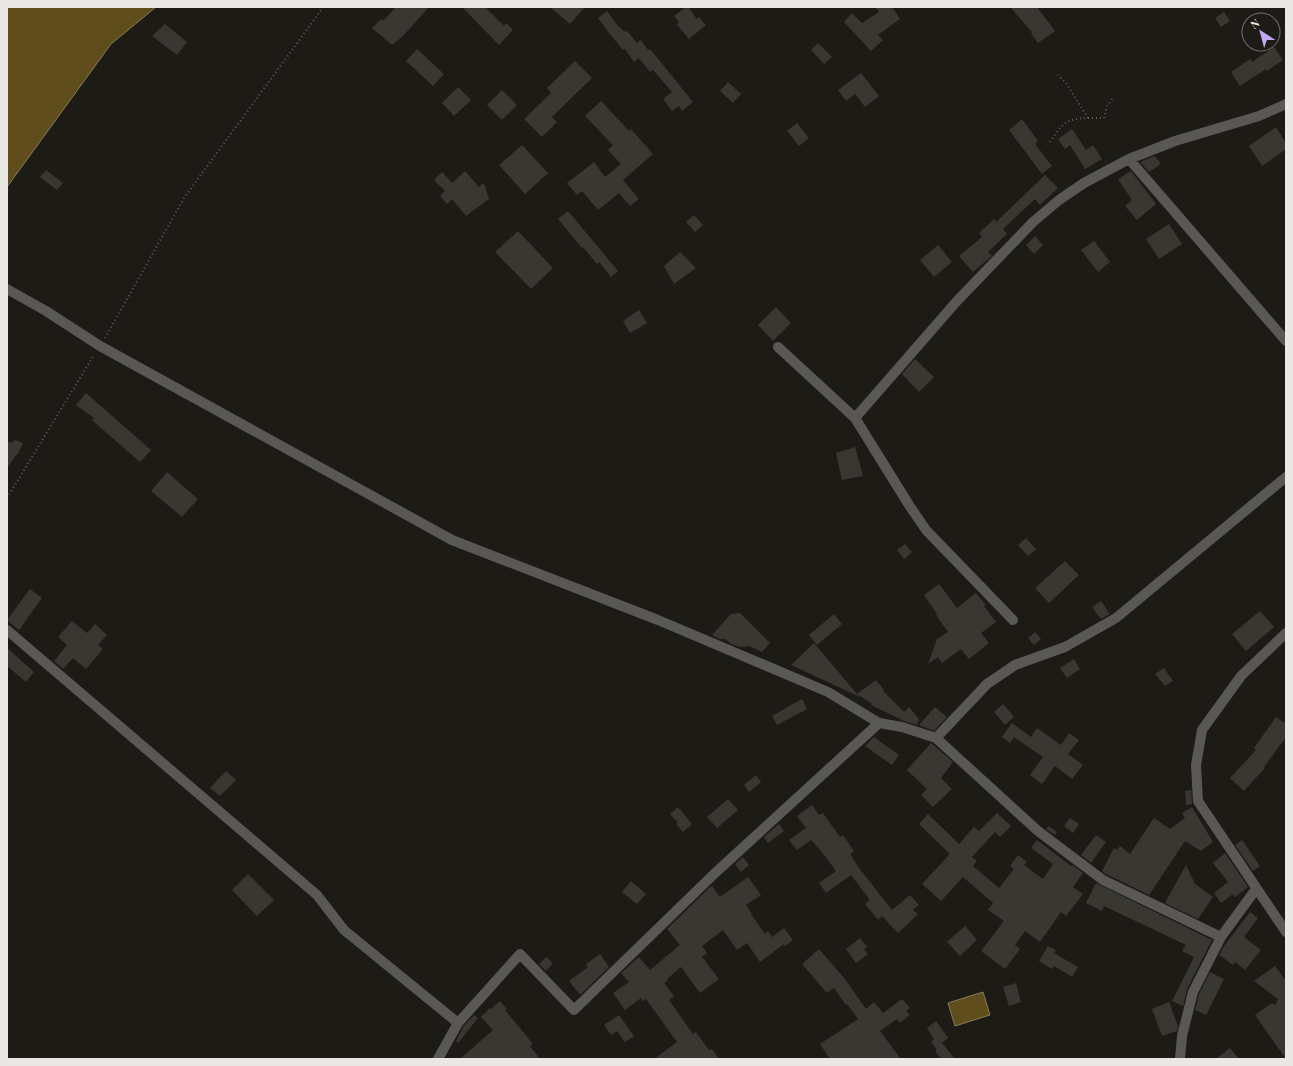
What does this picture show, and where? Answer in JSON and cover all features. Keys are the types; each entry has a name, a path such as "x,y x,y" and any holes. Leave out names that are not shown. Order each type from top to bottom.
{"street":[{"path":"855,418 957,301 1033,222 1059,200 1129,159 1175,141 1259,116 1286,104"},
{"path":"1129,159 1286,341"},
{"path":"7,289 46,311 100,346 452,540 658,620 828,692 879,723 902,727 936,738 1038,831 1103,880 1221,937"},
{"path":"778,347 855,418 926,530 1013,620"},
{"path":"936,738 987,684 1015,666 1065,647 1116,618 1286,477"},
{"path":"7,630 317,895 344,930 458,1023"},
{"path":"1286,633 1242,676 1202,730 1196,765 1198,801 1286,932"},
{"path":"438,1059 458,1023 520,954 574,1010 714,874 879,723"},
{"path":"1180,1059 1182,1036 1193,992 1221,937 1256,889"}],"path":[{"path":"7,498 100,346 184,198 322,10"},
{"path":"1058,75 1066,83 1088,118"},
{"path":"1050,142 1060,128 1067,122 1074,119 1104,118 1107,106 1113,98"}],"shaded area":[{"path":"7,7 156,7 111,44 7,187"},
{"path":"983,992 990,1015 955,1026 948,1003"}],"building":[{"path":"396,7 429,7 402,37 392,45 372,28 381,19 383,21"},
{"path":"462,7 485,7 504,26 506,23 513,30 499,45"},
{"path":"550,7 585,7 570,24"},
{"path":"688,7 697,19 699,17 706,25 689,39 677,25 679,22 674,16"},
{"path":"875,7 892,7 900,19 878,35 883,40 871,51 844,22 852,13 862,23 879,12"},
{"path":"1010,7 1037,7 1055,31 1038,43 1031,33 1032,32"},
{"path":"607,11 618,26 625,32 627,31 637,43 641,40 648,50 650,49 693,102 682,111 679,106 672,111 663,99 672,92 653,70 650,72 639,58 634,62 625,49 623,50 598,18"},
{"path":"1224,12 1230,21 1221,27 1215,18"},
{"path":"165,24 187,42 177,55 152,36"},
{"path":"818,43 832,57 824,64 811,50"},
{"path":"417,49 444,74 433,86 406,61"},
{"path":"1267,52 1277,52 1283,60 1240,86 1231,72 1250,59 1252,62"},
{"path":"575,61 592,78 552,117 557,122 542,137 524,119 551,93 547,88"},
{"path":"861,73 879,96 865,107 855,94 846,101 838,90"},
{"path":"728,82 741,94 733,103 720,91"},
{"path":"458,87 471,100 454,116 442,103"},
{"path":"502,90 517,105 502,120 487,105"},
{"path":"601,101 629,131 631,129 653,154 623,180 639,199 630,206 619,193 598,210 582,191 577,195 567,183 594,162 605,177 621,164 608,150 613,145 585,116"},
{"path":"1022,119 1038,141 1035,144 1052,166 1042,174 1009,130"},
{"path":"797,123 809,138 799,146 787,131"},
{"path":"1276,127 1286,143 1286,149 1262,166 1249,146"},
{"path":"1072,129 1086,150 1093,145 1102,159 1085,169 1070,145 1065,149 1058,139"},
{"path":"522,145 548,173 525,194 499,165"},
{"path":"1155,156 1161,164 1149,172 1140,162"},
{"path":"46,170 63,183 57,190 40,177"},
{"path":"465,171 479,187 484,183 489,199 466,216 452,199 447,204 440,196 445,191 434,180 442,172 452,183"},
{"path":"1131,171 1156,204 1137,220 1125,206 1132,200 1118,179"},
{"path":"1045,175 1058,188 1040,205 1035,199 1003,229 1007,234 988,252 992,256 973,272 959,256 982,237 979,233 994,219 996,222"},
{"path":"568,211 618,271 611,277 599,262 597,264 583,247 582,248 558,219"},
{"path":"694,215 703,225 695,232 686,222"},
{"path":"1169,224 1182,244 1159,259 1146,239"},
{"path":"518,231 553,268 531,289 495,252"},
{"path":"1035,236 1043,245 1034,254 1026,245"},
{"path":"1094,241 1110,262 1098,272 1081,250"},
{"path":"938,245 952,262 934,277 920,260"},
{"path":"680,252 696,268 674,284 664,266"},
{"path":"776,307 791,323 773,341 758,325"},
{"path":"639,310 647,323 630,333 623,321"},
{"path":"915,359 934,377 919,392 902,374"},
{"path":"86,393 151,450 140,462 92,420 94,418 76,405"},
{"path":"15,440 23,443 18,454 7,468 7,441 11,443"},
{"path":"855,447 863,476 842,480 836,453"},
{"path":"167,472 198,499 182,517 151,491"},
{"path":"1026,538 1036,549 1028,556 1018,545"},
{"path":"905,544 912,552 904,559 897,550"},
{"path":"1065,561 1079,575 1049,603 1035,588"},
{"path":"939,584 957,608 976,593 986,605 984,606 996,622 981,633 989,643 969,659 961,649 942,663 938,657 928,664 937,639 948,632 924,595"},
{"path":"30,589 42,598 19,630 7,620"},
{"path":"1101,601 1110,614 1101,619 1092,607"},
{"path":"1260,611 1274,627 1246,651 1232,634"},
{"path":"740,613 770,643 762,652 749,646 740,647 731,644 726,639 720,639 712,635 731,614"},
{"path":"834,614 842,624 817,645 809,635"},
{"path":"72,621 87,633 95,624 107,635 98,645 103,649 86,669 73,658 63,669 54,661 67,645 58,637"},
{"path":"1035,632 1041,639 1034,645 1028,638"},
{"path":"814,643 857,694 860,697 791,665"},
{"path":"7,648 34,672 26,682 7,666"},
{"path":"1074,659 1080,669 1067,678 1060,668"},
{"path":"1164,668 1173,681 1165,686 1155,674"},
{"path":"876,680 884,690 883,691 904,712 909,707 919,719 917,725 904,721 871,705 872,704 857,694"},
{"path":"802,699 807,709 777,725 772,716"},
{"path":"1003,704 1014,717 1005,725 994,712"},
{"path":"935,707 947,717 934,731 919,725"},
{"path":"1276,717 1286,724 1286,737 1264,767 1265,768 1244,791 1230,778 1256,750 1254,748"},
{"path":"1012,723 1031,737 1037,728 1061,745 1069,733 1079,740 1068,754 1083,765 1072,779 1055,766 1042,784 1030,775 1043,757 1014,737 1010,743 1002,737"},
{"path":"874,737 899,755 892,765 865,746"},
{"path":"931,743 953,762 941,778 952,789 933,807 921,795 927,789 907,770"},
{"path":"226,771 236,780 220,796 210,788"},
{"path":"756,775 761,782 749,792 744,785"},
{"path":"1191,790 1192,804 1186,805 1185,791"},
{"path":"728,799 738,810 717,828 707,817"},
{"path":"812,805 819,815 823,813 840,837 843,835 854,851 850,854 859,868 892,910 910,895 919,905 913,910 918,914 898,933 882,916 878,920 865,904 870,900 851,875 826,893 819,883 836,871 811,840 797,850 789,840 806,828 797,816"},
{"path":"678,807 692,824 683,832 676,824 678,823 670,814"},
{"path":"1192,807 1213,842 1201,851 1185,841 1149,895 1102,871 1114,848 1117,850 1120,846 1130,854 1154,818 1170,829 1185,818 1182,813"},
{"path":"997,813 1011,826 1000,837 995,832 972,857 977,861 973,866 999,888 1014,869 1010,866 1018,855 1027,862 1024,865 1043,879 1053,864 1031,848 1037,840 1071,866 1072,865 1083,873 1073,887 1083,894 1066,916 1061,912 1040,942 1025,931 1015,945 1020,949 1005,969 981,951 1004,921 988,910 993,903 963,877 941,901 922,884 950,854 919,824 928,814 959,844 974,827 979,831"},
{"path":"1070,818 1079,824 1073,833 1064,826"},
{"path":"779,824 784,831 768,843 764,837"},
{"path":"1049,826 1057,832 1055,835 1046,829"},
{"path":"1096,835 1106,842 1091,863 1081,855"},
{"path":"1242,840 1260,866 1253,871 1235,845"},
{"path":"1225,853 1248,887 1235,897 1233,894 1221,903 1214,893 1228,882 1213,863"},
{"path":"743,857 749,865 741,872 735,864"},
{"path":"1186,865 1195,884 1213,897 1198,919 1165,903"},
{"path":"248,874 274,900 257,916 232,890"},
{"path":"748,877 761,895 746,905 765,934 768,931 772,937 784,928 793,940 785,946 784,944 760,962 747,943 737,950 723,930 702,946 707,953 702,957 719,979 700,993 681,967 664,983 674,996 669,1000 693,1034 696,1032 709,1050 712,1049 719,1059 654,1059 677,1042 646,999 643,1001 641,998 625,1010 613,993 629,982 621,973 639,957 650,970 680,945 667,929 709,888 712,886 720,897"},
{"path":"631,881 646,894 637,904 622,892"},
{"path":"1096,883 1212,940 1187,989 1183,1006 1172,1001 1194,957 1182,951 1186,945 1104,906 1102,911 1086,903"},
{"path":"1250,912 1258,918 1244,937 1261,950 1245,970 1235,962 1233,965 1219,955 1224,946"},
{"path":"965,926 977,940 960,956 947,942"},
{"path":"860,938 867,947 864,949 868,954 856,963 846,949"},
{"path":"1048,946 1056,950 1054,953 1078,967 1072,977 1054,966 1052,969 1039,961"},
{"path":"819,949 845,979 866,1009 874,1002 883,1013 902,999 910,1008 906,1011 910,1015 900,1023 897,1019 880,1031 901,1059 830,1059 820,1044 858,1019 834,988 827,993 802,964"},
{"path":"600,954 609,967 580,995 569,981 588,967 586,964"},
{"path":"546,957 553,963 546,971 539,964"},
{"path":"1275,966 1286,981 1286,1059 1255,1015 1272,1003 1275,1005 1278,999 1254,981"},
{"path":"1210,972 1224,979 1206,1015 1195,1010 1199,994"},
{"path":"1016,983 1021,1002 1009,1006 1003,987"},
{"path":"500,1001 507,1009 505,1010 533,1044 530,1046 540,1059 460,1059 493,1030 481,1017"},
{"path":"1169,1002 1178,1026 1177,1031 1162,1036 1152,1009"},
{"path":"474,1015 478,1018 458,1043 456,1041 463,1027"},
{"path":"619,1015 634,1036 625,1042 617,1031 611,1035 604,1025"},
{"path":"936,1021 948,1038 942,1043 955,1059 941,1059 935,1051 937,1050 931,1042 934,1039 927,1028"},
{"path":"1230,1048 1239,1059 1216,1059"}]}
